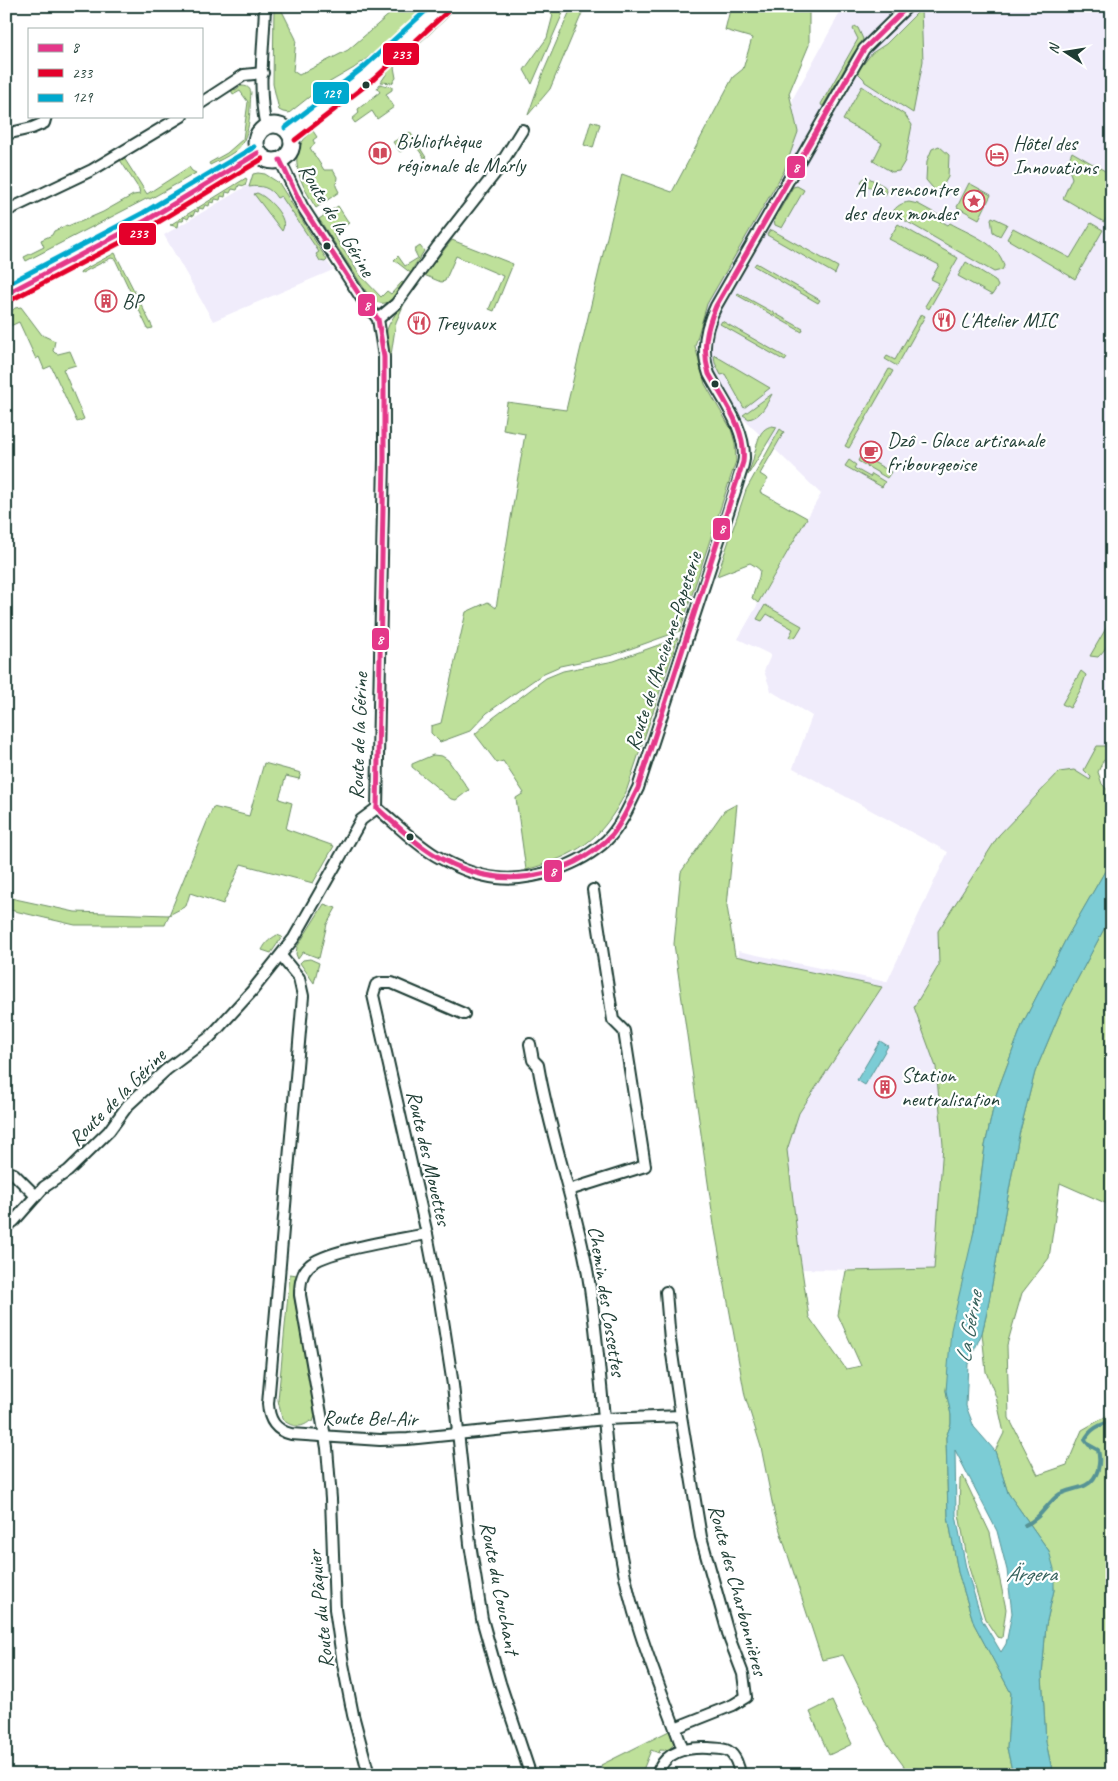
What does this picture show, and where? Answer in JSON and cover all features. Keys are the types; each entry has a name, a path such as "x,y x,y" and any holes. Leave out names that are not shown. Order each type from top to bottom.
{"main road":[{"path":"290,134 369,73 442,6"},
{"path":"266,126 282,127 290,134 292,146 290,152 280,160 268,161 258,153 256,138 258,133 266,126"},
{"path":"6,294 147,220 258,153"}],"street":[{"path":"265,6 262,73 266,126"},
{"name":"Route de l'Ancienne-Papeterie","path":"377,808 438,858 469,872 498,878 524,878 561,868 586,855 607,840 624,818 638,788 744,461 743,442 739,430 706,365 705,350 708,324 716,306 864,49 908,6"},
{"path":"202,102 244,75 262,73"},
{"path":"6,134 32,128 44,123 45,118"},
{"path":"6,211 92,170 179,118"},
{"path":"378,319 396,304 438,246 496,172 522,130"},
{"name":"Route de la Gérine","path":"6,1227 14,1221 44,1187 68,1171 109,1131 128,1105 166,1070 210,1038 252,991 294,938 361,820 377,808 384,356 378,319 362,299 302,206 280,160"},
{"path":"568,1190 645,1166 624,1030 613,1020 593,890"},
{"name":"Route Bel-Air","path":"281,956 299,978 303,996 268,1404 269,1415 273,1423 280,1432 291,1434 380,1440 459,1435 604,1419"},
{"name":"Route des Mouettes","path":"459,1435 440,1301 427,1234 373,995 376,985 392,983 464,1014"},
{"name":"Chemin des Cossettes","path":"530,1044 533,1060 538,1065 588,1274 604,1419"},
{"path":"6,1171 14,1174 36,1196"},
{"name":"Route du Pâquier","path":"369,1775 353,1715 335,1609 331,1499 325,1437 300,1295 303,1275 313,1262 332,1254 359,1247 427,1234"},
{"name":"Route des Charbonnières","path":"666,1292 670,1340 681,1416 702,1537 727,1632 743,1674 746,1697 733,1706 675,1728"},
{"path":"681,1416 604,1419 620,1556 627,1588 646,1649 683,1750"},
{"name":"Route du Couchant","path":"459,1435 470,1544 482,1619 500,1683 530,1773"},
{"path":"657,1775 665,1759 672,1754 697,1748 729,1752 734,1757 740,1775"}],"shaded area":[{"path":"837,6 1112,6 1112,746 1084,770 1091,778 1008,928 936,1271 799,1269 760,1075 738,951 887,982 948,852 793,768 812,716 771,691 764,671 771,655 738,639 821,494 695,372 704,303 788,158 793,98 842,9"},
{"path":"262,177 272,181 333,270 213,321 164,235"}],"green space":[{"path":"274,6 280,7 296,39 293,71 299,75 348,50 399,6 428,6 382,47 354,68 323,86 289,113 279,110 273,84"},
{"path":"451,6 454,6 449,12 451,14 394,67 396,78 392,83 381,82 387,73 385,71 386,68"},
{"path":"549,6 566,6 532,84 524,70 547,38 553,15 546,10"},
{"path":"572,6 585,6 550,89 528,115 543,73"},
{"path":"731,6 809,6 809,45 789,93 798,132 784,171 707,304 695,346 705,384 731,429 735,443 736,461 680,631 613,655 560,666 544,673 487,713 470,731 440,742 431,733 431,726 441,723 466,612 488,602 496,608 525,434 503,430 507,402 566,410 622,174 672,192 733,77 743,69 752,38 725,30"},
{"path":"921,9 923,61 913,113 865,82 857,72 872,53 886,44"},
{"path":"855,26 858,28 863,39 861,44 822,106 821,104 858,39 853,29"},
{"path":"380,84 392,87 392,90 386,94 394,107 377,119 372,111 355,123 352,119 359,113 358,109 380,92 377,88"},
{"path":"241,86 247,87 251,92 247,133 240,147 210,165 209,163 227,153 243,139 248,102 240,91 233,95 231,89 235,90"},
{"path":"862,86 905,115 912,125 905,161 899,171 892,172 873,161 882,143 843,120"},
{"path":"591,121 600,124 593,148 584,145"},
{"path":"313,131 317,137 313,140 315,144 310,148 324,170 333,170 337,177 336,186 339,192 316,208 301,179 297,159 299,149 304,140"},
{"path":"410,132 427,159 425,159 416,146 408,146 400,152 393,142"},
{"path":"939,146 949,155 948,177 938,194 926,180 927,161 932,149"},
{"path":"1072,152 1112,175 1112,209 1104,222 1063,198 1072,178 1067,164"},
{"path":"124,158 147,194 189,167 196,173 150,199 148,198 26,261 24,257 44,247 41,240 52,235 54,231 80,222 103,212 133,195 140,194 139,189 120,160"},
{"path":"253,174 265,174 279,183 327,260 325,262 320,261 316,254 319,252 281,196 277,198 271,191 265,188 249,187"},
{"path":"867,177 884,186 887,191 885,196 861,182"},
{"path":"246,178 245,186 239,185 237,190 232,189 230,193 226,192 225,197 221,196 220,200 215,199 214,203 210,202 209,206 205,205 203,209 199,208 198,212 195,211 193,216 190,215 188,219 184,217 183,221 179,221 178,227 170,225"},
{"path":"969,183 991,195 979,219 957,207"},
{"path":"797,186 804,190 782,228 775,225 774,220 793,187"},
{"path":"257,193 267,199 281,215 284,226 282,231 254,194"},
{"path":"909,202 918,204 940,216 939,220 948,225 950,223 990,245 1001,258 1004,266 1002,270 994,272 892,213 899,205"},
{"path":"338,206 349,223 333,234 360,275 381,297 387,291 391,294 402,282 406,284 388,302 383,303 371,299 319,219"},
{"path":"992,217 1007,224 1000,236 993,232"},
{"path":"1091,223 1103,230 1075,279 1007,239 1013,228 1070,258"},
{"path":"898,224 958,258 929,309 925,306 939,283 931,279 939,265 889,239"},
{"path":"772,230 838,267 835,274 767,235"},
{"path":"452,240 513,264 494,311 489,309 503,276 456,256 445,281 441,282 424,275"},
{"path":"420,246 424,251 413,268 412,274 394,260 398,256 405,266 418,258 414,250"},
{"path":"115,253 153,328 148,329 115,259 111,258 80,274 81,271"},
{"path":"966,262 995,280 998,286 992,295 958,276"},
{"path":"756,263 820,300 818,303 754,266"},
{"path":"738,293 803,329 802,332 737,295"},
{"path":"402,303 404,304 396,322 391,355 389,355 388,327"},
{"path":"21,307 42,335 55,341 53,351 55,353 70,351 76,365 63,369 84,419 77,422 51,366 44,369 39,357 36,359 19,322 6,328 6,316 15,308"},
{"path":"921,314 925,316 897,366 885,359 887,356 895,360"},
{"path":"722,321 787,358 785,361 720,324"},
{"path":"714,355 770,388 744,408 725,374 721,375 715,363"},
{"path":"889,369 893,371 849,448 845,446"},
{"path":"772,394 763,410 753,418 749,419 743,415"},
{"path":"772,426 777,427 748,475 759,437 764,430"},
{"path":"780,429 784,432 760,474 768,479 760,492 807,518 758,603 752,598 760,570 755,566 750,563 717,576 746,490"},
{"path":"861,455 891,472 887,478 858,461"},
{"path":"849,460 856,465 854,468 870,477 872,474 885,482 882,487 845,466"},
{"path":"765,605 802,626 796,636 789,637 793,629 767,614 762,621 757,619"},
{"path":"1112,618 1111,634 1106,648 1098,657 1090,656"},
{"path":"678,638 626,792 617,809 607,823 586,844 560,858 526,870 516,798 524,793 503,761 497,763 475,734 546,678 563,671 614,661"},
{"path":"1081,671 1086,675 1081,689 1070,708 1062,704"},
{"path":"1097,746 1112,746 1112,756 1103,761 1098,772 1102,784 1112,795 1112,859 1066,939 1023,1023 996,1095 985,1146 974,1231 946,1390 951,1415 951,1424 946,1437 948,1516 958,1572 974,1624 1011,1693 1007,1748 1013,1775 908,1775 886,1742 843,1655 822,1660 774,1512 761,1447 745,1396 714,1225 674,944 681,872 724,811 737,804 727,906 735,956 882,987 799,1113 787,1150 809,1317 846,1369 861,1366 838,1315 846,1271 934,1269 943,1145 936,1067 914,1007 939,965 938,931 999,835 1059,772 1074,770 1090,780 1091,777 1084,770"},
{"path":"433,755 442,756 448,760 469,790 456,800 451,799 412,767 412,764"},
{"path":"264,763 301,773 299,779 286,776 279,799 292,803 286,829 334,846 313,883 241,864 223,904 190,893 186,906 169,915 213,807 249,816"},
{"path":"6,897 75,912 169,915 165,925 75,925 6,909"},
{"path":"324,904 336,908 327,924 319,958 303,952 298,959 296,954 297,947"},
{"path":"1112,914 1112,1206 1060,1183 1049,1258 1022,1293 1007,1345 1009,1418 1038,1475 1067,1465 1082,1430 1112,1413 1112,1775 1053,1775 1046,1742 1042,1675 1046,1625 1054,1590 1049,1551 1008,1493 995,1451 1004,1433 996,1397 986,1372 982,1333 1019,1135 1035,1072 1062,1008"},
{"path":"277,935 282,937 271,953 262,950 268,941"},
{"path":"310,959 319,963 314,983 300,963 303,960"},
{"path":"290,1274 297,1275 294,1297 316,1413 313,1422 310,1421 300,1426 289,1424 282,1419 278,1400"},
{"path":"963,1476 990,1533 1006,1609 1002,1638 997,1637 985,1619 969,1568 959,1514 960,1479"},
{"path":"832,1701 852,1744 829,1755 810,1712"},
{"path":"669,1731 674,1744 668,1749 660,1750 659,1753 651,1750 641,1775 604,1775 601,1765"}],"water":[{"name":"Ärgera","path":"1112,859 1112,914 1062,1008 1035,1072 1019,1135 987,1312 982,1333 968,1364 966,1406 974,1427 995,1451 1008,1493 1049,1551 1054,1569 1054,1590 1046,1625 1042,1675 1046,1742 1053,1775 1013,1775 1007,1748 1011,1693 974,1624 958,1572 948,1516 946,1437 951,1424 951,1415 946,1391 951,1330 974,1231 985,1146 996,1095 1023,1023 1066,939","holes":["955,1450 997,1531 1007,1570 1012,1613 1006,1644 1001,1652 982,1620 966,1568 956,1515"]},
{"path":"880,1041 888,1046 865,1085 857,1080"}],"waterway":[{"path":"1025,1525 1038,1516 1057,1496 1086,1485 1094,1478 1099,1465 1098,1450 1089,1445 1085,1440 1089,1433 1096,1428 1112,1422"}],"transit line":[{"name":"129","path":"285,128 364,67 431,6"},
{"name":"8","path":"377,808 411,838 433,854 468,870 503,878 539,875 557,870 575,862 599,847 616,830 638,788 743,462 743,450 738,427 709,374 707,365 706,340 716,306 864,49 908,6"},
{"name":"233","path":"295,140 374,79 447,12"},
{"name":"129","path":"6,285 143,213 254,147"},
{"name":"8","path":"6,294 147,220 258,153"},
{"name":"233","path":"9,301 150,227 262,159"},
{"name":"8","path":"280,160 302,206 362,299 378,319 384,357 384,458 377,808"}],"place":[{"name":"Bibliothèque régionale de Marly","path":"380,153"},
{"name":"Hôtel des Innovations","path":"997,155"},
{"name":"À la rencontre des deux mondes","path":"974,201"},
{"name":"BP","path":"106,301"},
{"name":"L'Atelier MIC","path":"944,320"},
{"name":"Treyvaux","path":"419,323"},
{"name":"Dzô - Glace artisanale fribourgeoise","path":"871,452"},
{"name":"Station neutralisation","path":"885,1087"}],"water label":[{"name":"La Gérine","path":"968,1327"}]}
